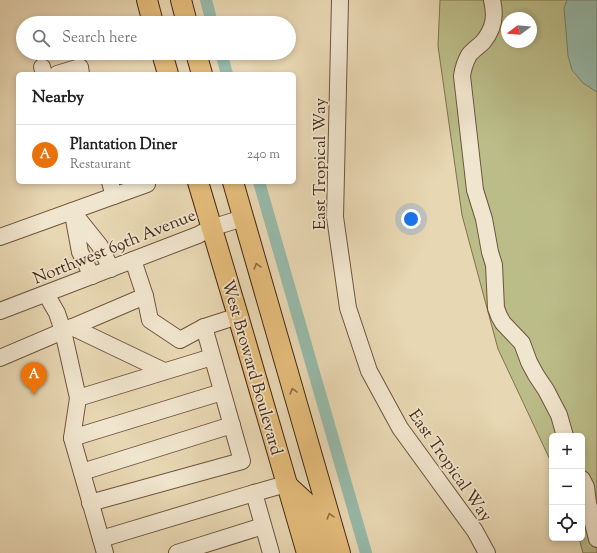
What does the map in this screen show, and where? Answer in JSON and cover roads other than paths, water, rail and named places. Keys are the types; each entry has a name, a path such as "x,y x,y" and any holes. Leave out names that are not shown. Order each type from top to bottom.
{"main road":[{"path":"147,0 151,16"},
{"path":"181,0 185,16"},
{"path":"164,60 167,72"},
{"path":"198,60 201,72"},
{"name":"West Broward Boulevard","path":"199,184 306,553"},
{"name":"West Broward Boulevard","path":"234,184 340,553"},
{"path":"286,484 312,508 325,553"}],"street":[{"name":"East Tropical Way","path":"340,0 335,216 348,308 369,372 400,428 475,531 487,553"},
{"path":"492,0 495,11 494,23 484,41 469,55 464,66 462,76 475,190 484,219 494,265 496,308 503,322 522,343 529,362 559,415 565,433"},
{"path":"64,72 80,67 81,72"},
{"path":"0,236 72,211 112,189 147,184"},
{"path":"72,211 100,246 111,268"},
{"path":"72,211 80,252 92,276"},
{"name":"Northwest 69th Avenue","path":"0,311 198,235 211,228 243,218"},
{"path":"133,260 145,296 150,320 180,340 204,327 238,316"},
{"path":"46,294 67,329 78,398 72,438 103,546 254,493 286,484"},
{"path":"0,358 145,296"},
{"path":"90,503 242,461 204,327"},
{"path":"67,329 164,371"},
{"path":"78,398 212,357"},
{"path":"72,438 222,392"},
{"path":"82,472 232,425"},
{"path":"585,485 597,539"},
{"path":"254,493 271,553"},
{"path":"177,553 263,526"}],"waterway":[{"path":"206,0 210,16"},
{"path":"223,60 226,72"},
{"path":"260,184 366,553"}],"place":[{"name":"Plantation Diner","path":"34,395"}]}
